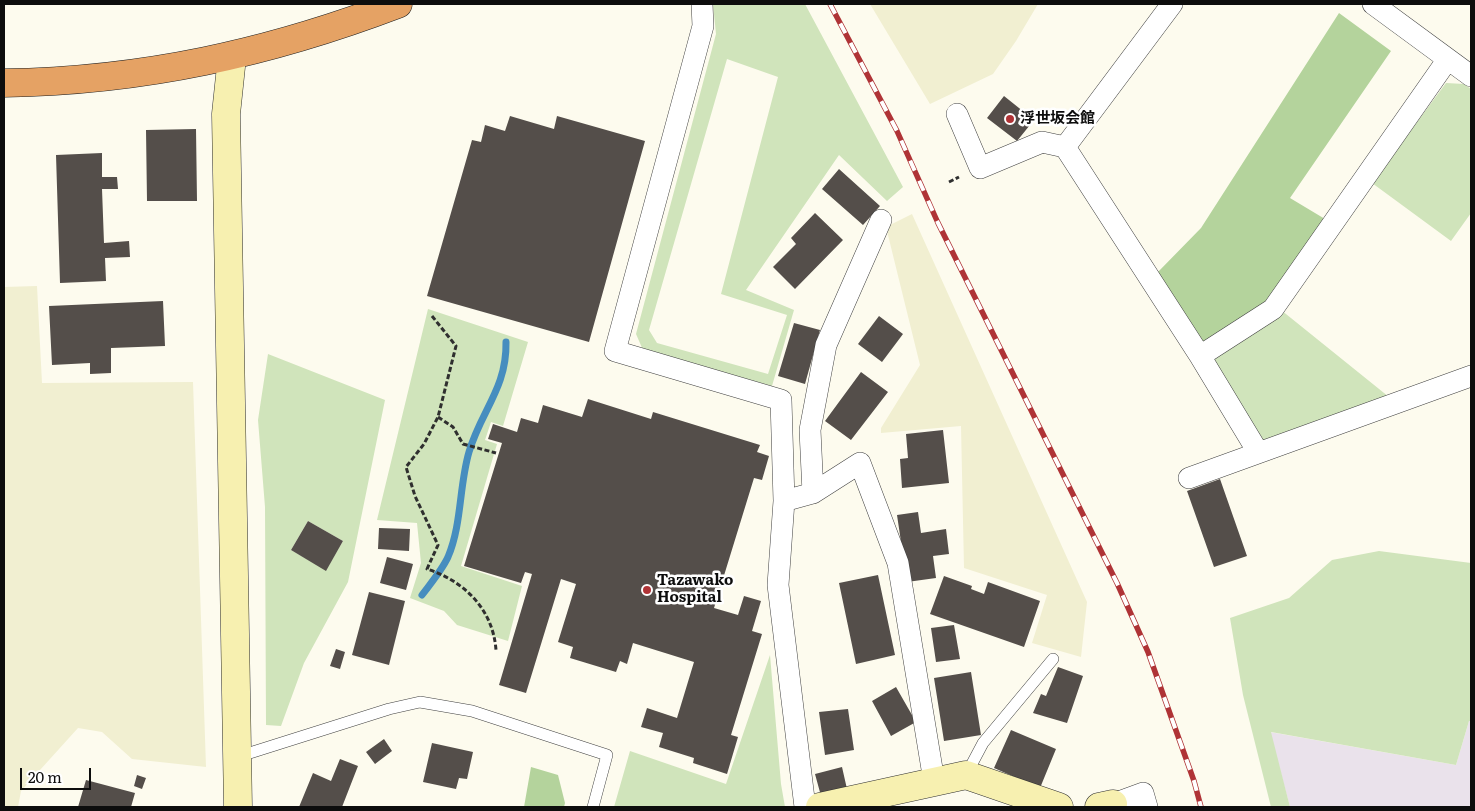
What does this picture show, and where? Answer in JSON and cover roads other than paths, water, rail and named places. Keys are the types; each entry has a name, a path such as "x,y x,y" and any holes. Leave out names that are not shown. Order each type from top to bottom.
{"highway":[{"path":"4,83 47,82 132,74 232,57 333,29 398,4"}],"street":[{"path":"702,4 703,26 616,351 781,400 784,501 778,585 805,807"},
{"path":"1065,147 1172,4"},
{"path":"1373,4 1471,76"},
{"path":"232,57 226,114 238,807"},
{"path":"1200,356 1273,309 1448,59"},
{"path":"957,114 980,168 1042,142 1065,147 1200,356 1258,452"},
{"path":"813,493 810,430 826,345 881,220"},
{"path":"1189,478 1471,376"},
{"path":"784,501 813,493 860,463 898,563 934,781"},
{"path":"820,807 966,775 1059,807"},
{"path":"1106,806 1143,793 1147,807"}],"lane":[{"path":"966,775 983,743 1053,659"},
{"path":"236,757 389,709 420,702 472,711 607,755 593,807"}],"waterway":[{"path":"422,595 443,567 453,544 469,452 498,386 505,358 506,342"}],"railway":[{"path":"830,4 897,131 938,223 1117,583 1148,652 1194,781 1201,807"}],"place":[{"name":"浮世坂会館","path":"1010,119"},
{"name":"Tazawako Hospital","path":"647,590"}]}
